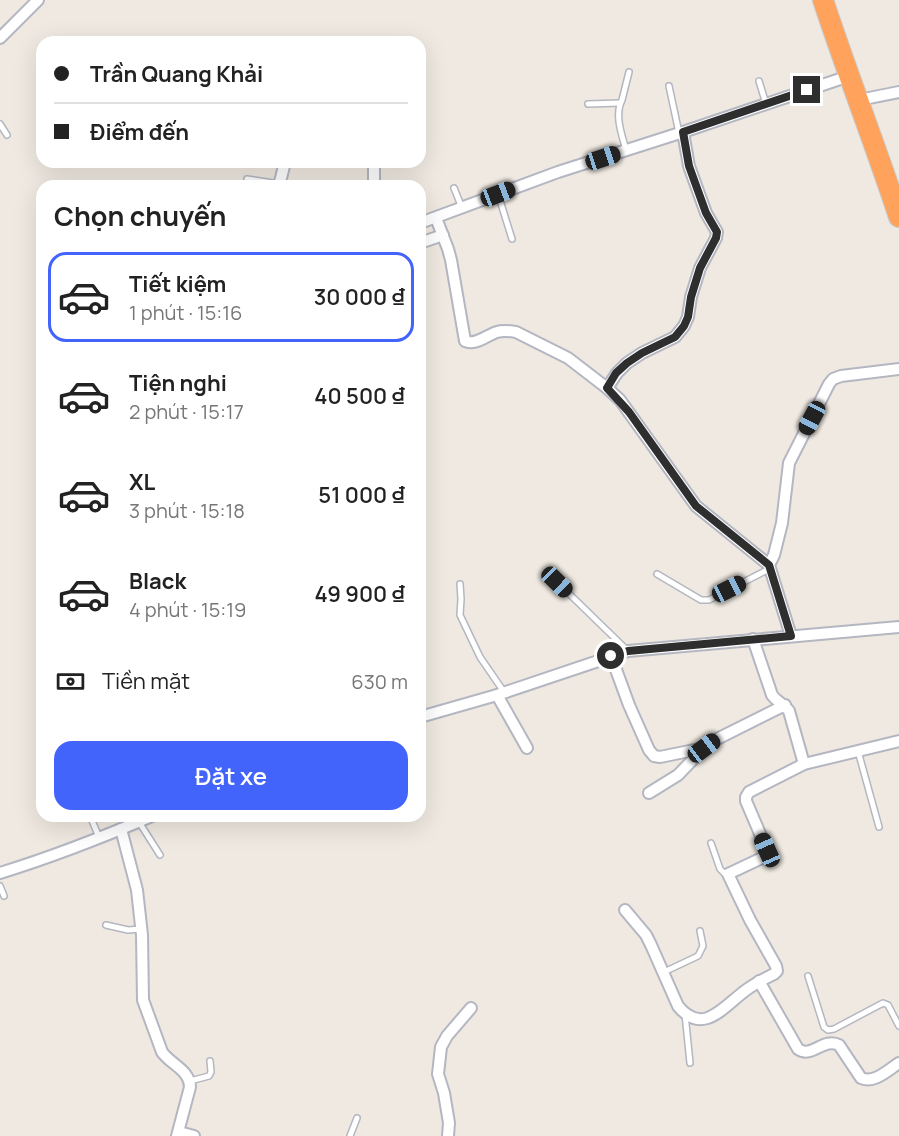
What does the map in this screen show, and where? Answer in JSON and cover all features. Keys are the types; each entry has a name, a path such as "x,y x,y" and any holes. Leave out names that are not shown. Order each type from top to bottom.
{"highway":[{"path":"823,0 899,217"}],"street":[{"path":"0,38 38,0"},
{"path":"426,221 558,172 849,76"},
{"path":"859,100 899,92"},
{"path":"607,388 616,373 627,363 675,337 684,326 700,268 716,238 717,232 706,213 689,166 681,133"},
{"path":"436,218 451,260 465,341 471,343 507,330 516,332 560,353 607,388 629,412 696,506 770,567 791,636"},
{"path":"426,241 443,235"},
{"path":"770,567 782,523 789,463 831,381 837,377 899,369"},
{"path":"426,715 500,694 628,651 899,627"},
{"path":"753,639 772,695 789,711 804,764"},
{"path":"611,656 629,705 649,750 654,756 660,757 704,748"},
{"path":"500,694 527,748"},
{"path":"649,793 678,775 704,748 717,739 785,705"},
{"path":"625,910 646,935 678,1006 694,1019 705,1019 715,1015 748,988 777,971 728,874 767,854 746,801 749,792 804,764 899,741"},
{"path":"0,873 139,822"},
{"path":"122,829 135,882 141,929 143,1000 162,1052 188,1075 190,1087 178,1134 194,1136"},
{"path":"759,981 801,1052 807,1053 828,1043 835,1043 839,1045 861,1078 867,1081 873,1080 899,1063"},
{"path":"448,1136 449,1123 438,1074 441,1047 447,1036 471,1008"}],"lane":[{"path":"626,150 619,121 620,103 629,72"},
{"path":"759,81 766,104"},
{"path":"669,86 681,133"},
{"path":"588,104 620,103"},
{"path":"0,124 7,135"},
{"path":"247,179 252,180"},
{"path":"454,188 462,208"},
{"path":"498,194 512,238"},
{"path":"657,574 700,600 709,600 770,567"},
{"path":"557,582 628,651"},
{"path":"460,584 460,615 500,694"},
{"path":"858,751 879,827"},
{"path":"93,822 99,837"},
{"path":"139,822 160,855"},
{"path":"711,843 720,869 728,874"},
{"path":"0,886 4,896"},
{"path":"106,925 128,930 141,929"},
{"path":"664,972 698,956 703,946 700,931"},
{"path":"808,976 824,1027 828,1030 883,1003 888,1005 899,1026"},
{"path":"685,1014 690,1064"},
{"path":"190,1081 209,1076 210,1061"},
{"path":"350,1136 357,1118"}],"route":[{"path":"611,656 628,651 791,636 769,565 696,506 620,400 607,388 616,373 627,363 680,332 688,317 691,297 700,268 716,238 717,232 706,213 689,166 683,132 807,90"}]}
